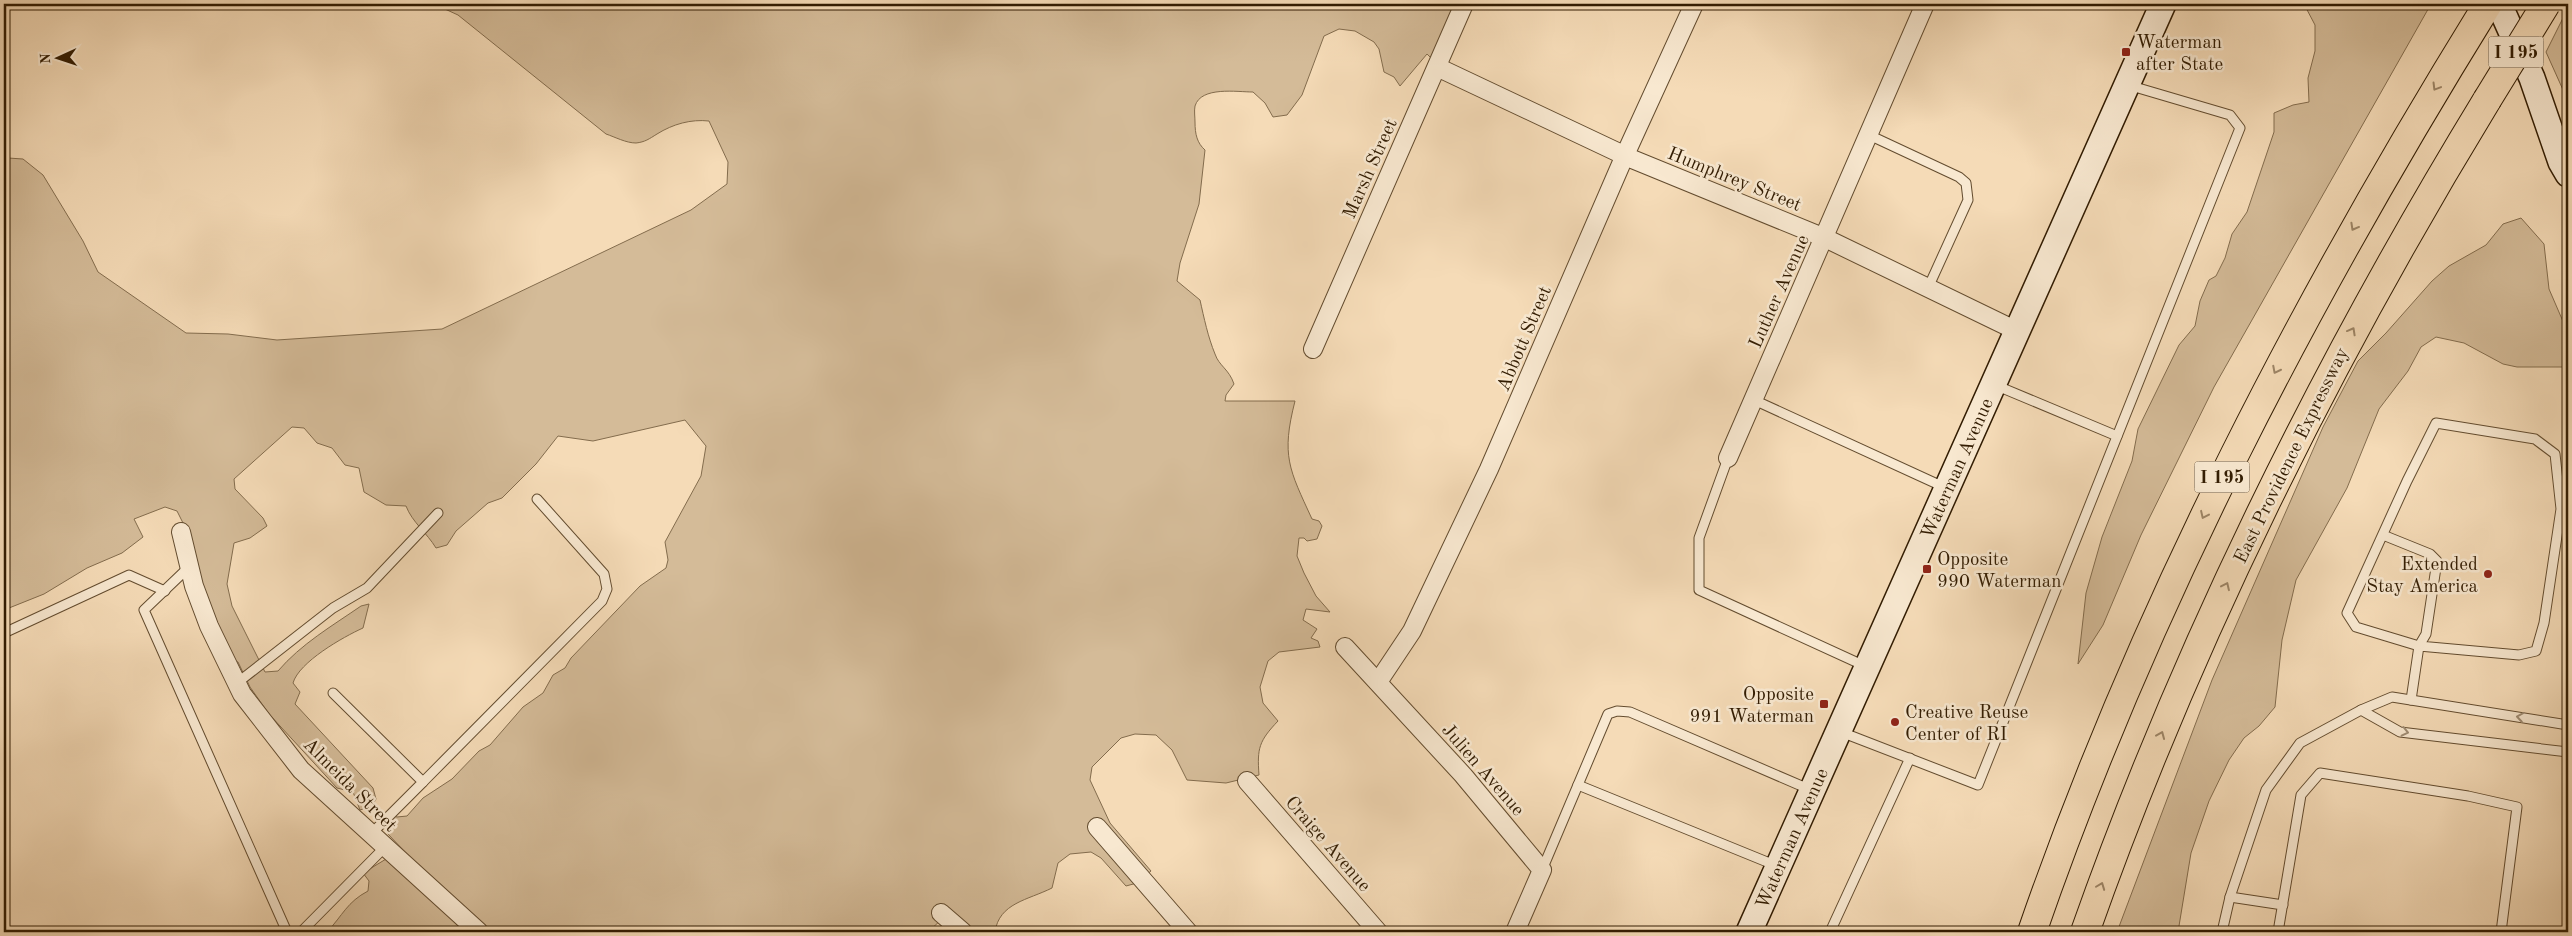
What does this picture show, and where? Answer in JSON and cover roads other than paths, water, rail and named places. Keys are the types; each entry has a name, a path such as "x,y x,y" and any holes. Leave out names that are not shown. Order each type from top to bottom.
{"highway":[{"name":"I 195","path":"2032,932 2114,718 2167,595 2228,466 2292,339 2361,214 2488,4"},
{"name":"East Providence Expressway","path":"2085,932 2159,739 2215,610 2275,481 2374,292 2546,4"}],"main road":[{"name":"Waterman Avenue","path":"1749,932 2163,4"},
{"path":"2499,4 2532,78 2566,173"},
{"path":"2532,78 2568,131"}],"street":[{"name":"Marsh Street","path":"1313,349 1464,4"},
{"name":"Abbott Street","path":"1378,682 1412,631 1490,469 1625,155 1694,4"},
{"name":"Luther Avenue","path":"1728,458 1925,4"},
{"name":"Humphrey Street","path":"1437,68 1625,155 1825,238 2017,331"},
{"name":"Almeida Street","path":"181,532 194,586 209,626 242,694 301,770 478,932"},
{"name":"Julien Avenue","path":"1345,647 1463,775 1542,870"},
{"name":"Craige Avenue","path":"1247,781 1378,932"},
{"path":"1097,827 1188,932"},
{"path":"1515,932 1542,870"},
{"path":"941,912 963,932"}],"lane":[{"path":"1838,731 1978,784 2240,128 2230,115 2127,85"},
{"path":"1869,135 1959,177 1966,183 1969,192 1968,200 1928,288"},
{"path":"1993,384 2117,436"},
{"path":"1754,400 1947,488"},
{"path":"2436,423 2535,439 2555,454 2561,509 2544,623 2536,651 2519,655 2419,646 2356,627 2347,613 2436,423"},
{"path":"1728,458 1699,538 1699,590 1867,667"},
{"path":"371,834 602,601 606,589 604,574 537,499"},
{"path":"237,683 333,608 367,588 438,513"},
{"path":"2383,535 2430,554 2437,561 2426,634 2419,646 2411,700"},
{"path":"189,567 144,610 287,932"},
{"path":"4,633 129,575 165,591"},
{"path":"333,693 423,782"},
{"path":"2222,932 2230,897 2266,790 2300,743 2361,710 2392,697 2568,725"},
{"path":"1542,870 1608,714 1617,710 1630,712 1812,791"},
{"path":"2361,710 2400,732 2568,752"},
{"path":"1830,932 1910,758"},
{"path":"2278,932 2301,795 2320,773 2468,796 2517,807 2501,932"},
{"path":"1578,785 1778,866"},
{"path":"301,932 384,847"},
{"path":"2230,897 2283,905"}],"place":[{"name":"Waterman after State","path":"2126,52"},
{"name":"Opposite 990 Waterman","path":"1927,569"},
{"name":"Extended Stay America","path":"2488,574"},
{"name":"Opposite 991 Waterman","path":"1824,704"},
{"name":"Creative Reuse Center of RI","path":"1895,722"}]}
